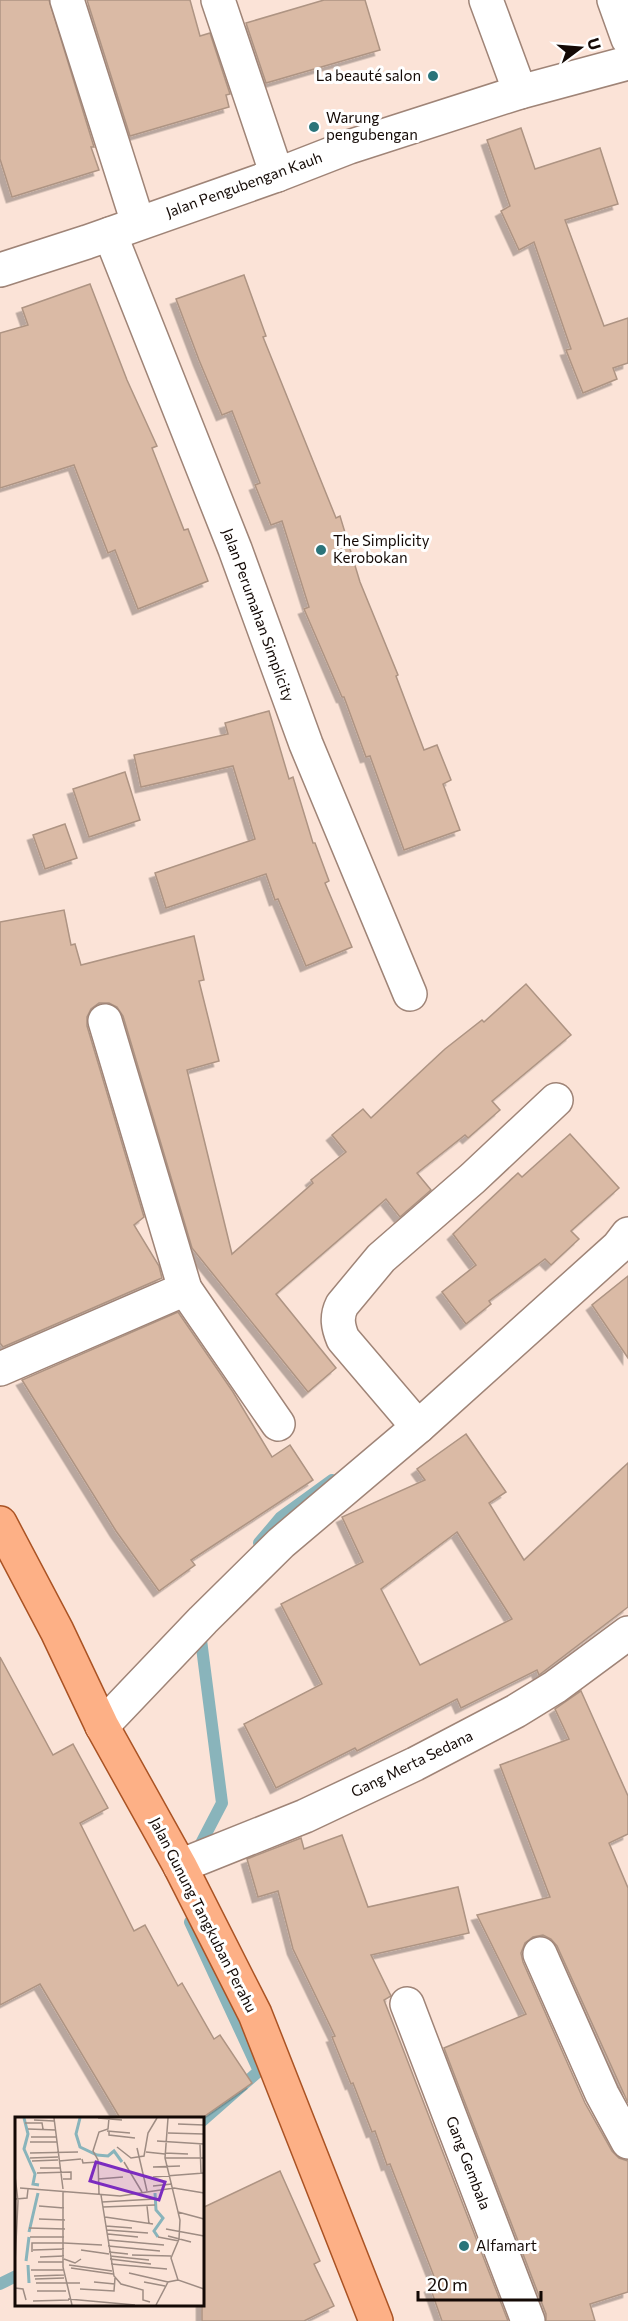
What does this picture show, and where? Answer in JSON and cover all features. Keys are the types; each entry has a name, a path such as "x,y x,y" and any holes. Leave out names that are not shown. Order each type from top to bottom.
{"main road":[{"name":"Jalan Gunung Tangkuban Perahu","path":"0,1523 57,1631 102,1726 180,1866 255,2014 376,2321"}],"street":[{"name":"Jalan Perumahan Simplicity","path":"67,0 124,228 235,549 306,744 410,994"},
{"path":"218,0 277,175"},
{"path":"486,0 520,92"},
{"path":"614,0 628,39"},
{"name":"Jalan Pengubengan Kauh","path":"0,270 277,175 349,147 520,92 628,63"},
{"path":"105,1021 185,1289 278,1424"},
{"path":"418,1428 343,1339 337,1314 381,1258 473,1178 556,1100"},
{"path":"102,1726 203,1620 281,1543 418,1428 618,1247 628,1234"},
{"path":"0,1369 185,1289"},
{"name":"Gang Merta Sedana","path":"180,1866 305,1816 415,1764 526,1705 555,1687 628,1633"},
{"path":"540,1954 602,2094 628,2142"},
{"name":"Gang Gembala","path":"408,2004 528,2321"}],"building":[{"path":"0,0 49,0 99,170 12,197 0,159"},
{"path":"87,0 190,0 200,36 210,33 230,94 226,95 229,107 130,136"},
{"path":"324,0 365,0 380,50 266,83 246,23"},
{"path":"521,128 535,169 600,148 618,204 565,220 604,326 628,318 628,363 613,368 617,379 583,393 566,350 571,349 534,242 519,250 501,211 510,206 487,140"},
{"path":"244,275 266,336 263,337 336,518 340,516 360,582 398,675 396,676 424,750 437,745 451,780 443,784 460,830 404,850 370,756 366,757 344,697 342,697 304,609 309,607 282,521 271,525 255,485 260,483 232,411 222,415 176,299"},
{"path":"90,284 127,380 157,446 152,448 184,530 188,529 208,581 138,609 115,550 108,553 74,465 0,488 0,333 28,325 22,308"},
{"path":"269,711 289,779 293,777 313,843 315,843 329,881 325,883 352,947 306,966 278,899 275,900 266,874 166,908 155,873 255,839 233,766 141,787 134,755 228,734 225,723"},
{"path":"125,772 140,820 89,837 73,789"},
{"path":"65,824 77,858 45,869 33,835"},
{"path":"64,910 71,945 75,944 81,965 194,936 204,980 199,981 219,1061 187,1070 232,1254 313,1183 311,1180 346,1152 332,1135 363,1109 371,1118 445,1049 482,1020 484,1022 526,984 571,1035 492,1101 500,1110 468,1138 465,1135 417,1173 431,1190 400,1217 386,1199 276,1294 336,1368 308,1392 192,1248 123,1016 117,1007 109,1003 99,1003 91,1009 87,1017 87,1026 144,1217 134,1225 159,1266 162,1278 3,1347 0,1343 0,922"},
{"path":"570,1134 619,1188 571,1231 579,1239 551,1265 545,1259 489,1301 491,1304 466,1324 442,1292 476,1265 453,1234 518,1173 522,1177"},
{"path":"628,1276 628,1358 592,1305"},
{"path":"178,1312 233,1392 272,1457 290,1445 313,1480 191,1560 195,1565 159,1591 116,1531 22,1380"},
{"path":"466,1434 506,1492 489,1503 524,1560 628,1463 628,1607 539,1675 537,1670 461,1708 457,1699 357,1751 355,1748 276,1788 244,1724 322,1684 281,1604 363,1562 342,1517 425,1480 417,1469","holes":["457,1532 512,1619 420,1665 381,1589"]},
{"path":"0,1657 53,1755 73,1744 108,1808 80,1823 134,1931 145,1925 178,1986 182,1983 214,2039 220,2035 252,2083 203,2117 119,2117 40,1984 0,2005"},
{"path":"581,1691 628,1796 628,1834 609,1843 628,1888 628,2103 557,1946 543,1935 533,1937 525,1943 521,1953 585,2103 612,2151 619,2158 628,2161 628,2292 590,2304 595,2321 546,2321 546,2314 444,2048 526,2014 477,1915 550,1897 500,1765 569,1739 555,1709"},
{"path":"342,1835 368,1907 458,1887 469,1933 371,1955 391,1996 384,2000 508,2321 442,2321 430,2287 437,2284 390,2164 387,2165 375,2131 372,2132 353,2083 351,2084 332,2037 335,2036 293,1949 278,1891 258,1897 247,1859 301,1838 304,1849"},
{"path":"280,2171 320,2261 314,2264 334,2306 304,2321 202,2321 204,2207"}],"waterway":[{"path":"259,1543 281,1517 332,1480"},
{"path":"196,1853 222,1803 201,1640 204,1630"},
{"path":"190,1922 259,2071 204,2119"},
{"path":"0,2284 15,2276"}],"place":[{"name":"La beauté salon","path":"433,76"},
{"name":"Warung pengubengan","path":"314,127"},
{"name":"The Simplicity Kerobokan","path":"321,550"},
{"name":"Alfamart","path":"464,2246"}]}
